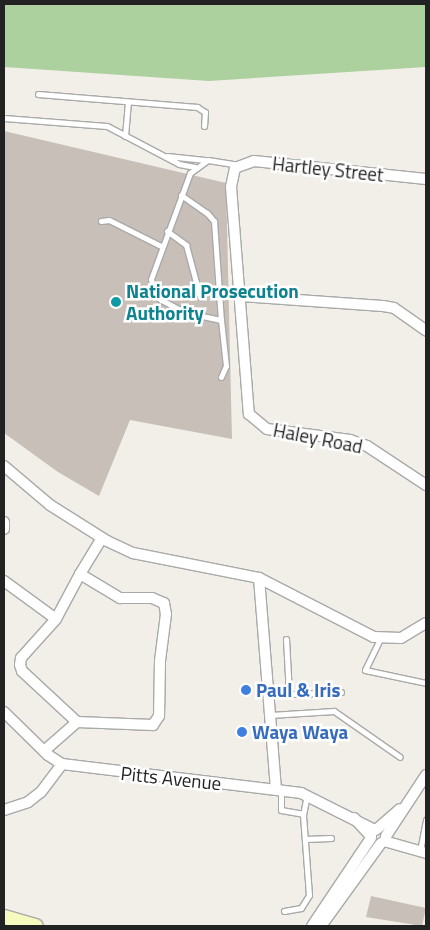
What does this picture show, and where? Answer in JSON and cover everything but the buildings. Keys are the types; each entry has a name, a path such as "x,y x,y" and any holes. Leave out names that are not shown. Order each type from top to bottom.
{"main road":[{"path":"4,917 36,926"}],"street":[{"name":"Hartley Street","path":"236,168 268,162 426,178"},
{"path":"236,168 231,187 241,296 394,308 426,330"},
{"name":"Haley Road","path":"241,296 249,414 267,429 358,442 376,450 426,486"},
{"path":"4,466 50,505 102,538 133,553 259,578 363,633 380,639 410,635 426,623"},
{"path":"4,522 4,529"},
{"path":"80,574 120,598 161,600 166,614 160,661 159,721 153,725 77,722 22,670 20,665 21,658 56,619 80,574 102,538"},
{"path":"259,578 270,715 279,789"},
{"path":"4,581 56,619"},
{"name":"Pitts Avenue","path":"4,712 44,751 62,764 279,789 307,795 354,817 374,833"},
{"path":"44,751 77,722"},
{"path":"4,810 28,802 41,792 62,764"},
{"path":"321,926 384,840 426,775"},
{"path":"312,926 374,833 406,804"},
{"path":"374,833 374,842 384,840 423,852"}],"lane":[{"path":"38,94 128,103 197,106 205,112 204,126"},
{"path":"125,136 128,103"},
{"path":"4,118 107,126 179,164 195,167"},
{"path":"164,155 208,160 236,168"},
{"path":"208,160 195,167 180,195 151,274 154,294 184,312 221,320"},
{"path":"180,195 207,213 214,221 226,366 221,377"},
{"path":"101,221 109,220 161,246"},
{"path":"167,231 186,244 200,297"},
{"path":"286,639 289,694"},
{"path":"380,639 365,670 426,682"},
{"path":"269,695 341,692"},
{"path":"270,715 334,711 400,757"},
{"path":"279,789 281,810 303,814"},
{"path":"284,912 301,908 308,901 303,814 307,795"},
{"path":"423,852 426,820"},
{"path":"305,838 331,838"}],"green space":[{"path":"4,4 426,4 426,67 209,81 4,67"}],"place":[{"name":"National Prosecution Authority","path":"116,302"},
{"name":"Paul & Iris","path":"246,690"},
{"name":"Waya Waya","path":"242,732"}]}
